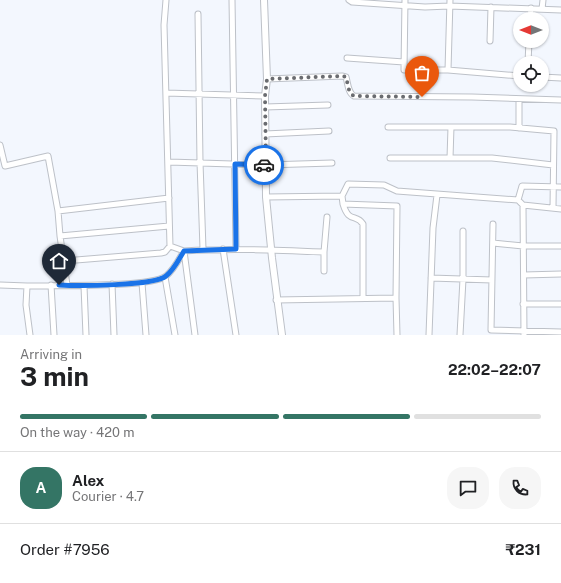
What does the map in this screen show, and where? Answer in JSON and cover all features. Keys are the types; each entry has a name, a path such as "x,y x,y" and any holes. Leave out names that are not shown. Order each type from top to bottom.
{"street":[{"path":"64,261 161,253 165,252 170,246 164,26 166,0"},
{"path":"232,0 236,249"},
{"path":"264,0 267,79 265,96 266,196 270,249 282,335"},
{"path":"349,0 352,2 405,2 425,7 450,3 485,7 561,10"},
{"path":"485,0 485,7"},
{"path":"542,9 543,0"},
{"path":"405,2 404,70 448,70 513,75"},
{"path":"448,70 450,3"},
{"path":"490,41 491,7"},
{"path":"531,8 531,12"},
{"path":"198,14 203,249"},
{"path":"347,58 404,62"},
{"path":"267,79 342,76 346,77 349,92 354,96 472,97 561,100"},
{"path":"549,77 561,78"},
{"path":"166,94 233,94 265,96"},
{"path":"519,99 520,128"},
{"path":"265,107 328,105"},
{"path":"388,127 520,128 554,131 552,208"},
{"path":"450,158 451,127"},
{"path":"265,134 329,131"},
{"path":"0,145 5,166 48,156 58,211 67,285"},
{"path":"390,158 492,158 554,163 561,160"},
{"path":"168,162 266,165 332,163"},
{"path":"363,298 363,224 362,222 349,217 346,213 342,196 348,184 384,185 397,191 437,195 518,200 523,206 524,333"},
{"path":"518,200 522,186 561,187"},
{"path":"429,335 433,228 437,195"},
{"path":"266,196 342,196"},
{"path":"58,211 169,198"},
{"path":"343,204 397,206 397,335"},
{"path":"523,206 561,209"},
{"path":"324,271 327,217"},
{"path":"492,224 492,330 524,333 561,332"},
{"path":"60,236 169,226"},
{"path":"460,335 463,279 463,231"},
{"path":"493,243 523,246 561,246"},
{"path":"170,246 184,251 203,249 270,249 324,252"},
{"path":"222,249 236,335"},
{"path":"0,285 84,286 142,283 165,277 175,266 184,251"},
{"path":"184,251 195,335"},
{"path":"524,275 561,274"},
{"path":"165,277 175,335"},
{"path":"431,278 492,280"},
{"path":"142,283 146,335"},
{"path":"112,284 114,335"},
{"path":"51,285 54,335"},
{"path":"27,286 26,305 30,335"},
{"path":"84,286 86,335"},
{"path":"276,300 396,298"},
{"path":"523,304 561,304"}],"way so far":[{"path":"264,165 266,165 265,96 267,79 342,76 346,77 349,92 354,96 422,97"}],"route":[{"path":"59,285 84,286 142,283 165,277 175,266 184,251 203,249 236,249 235,164 264,165"}]}
